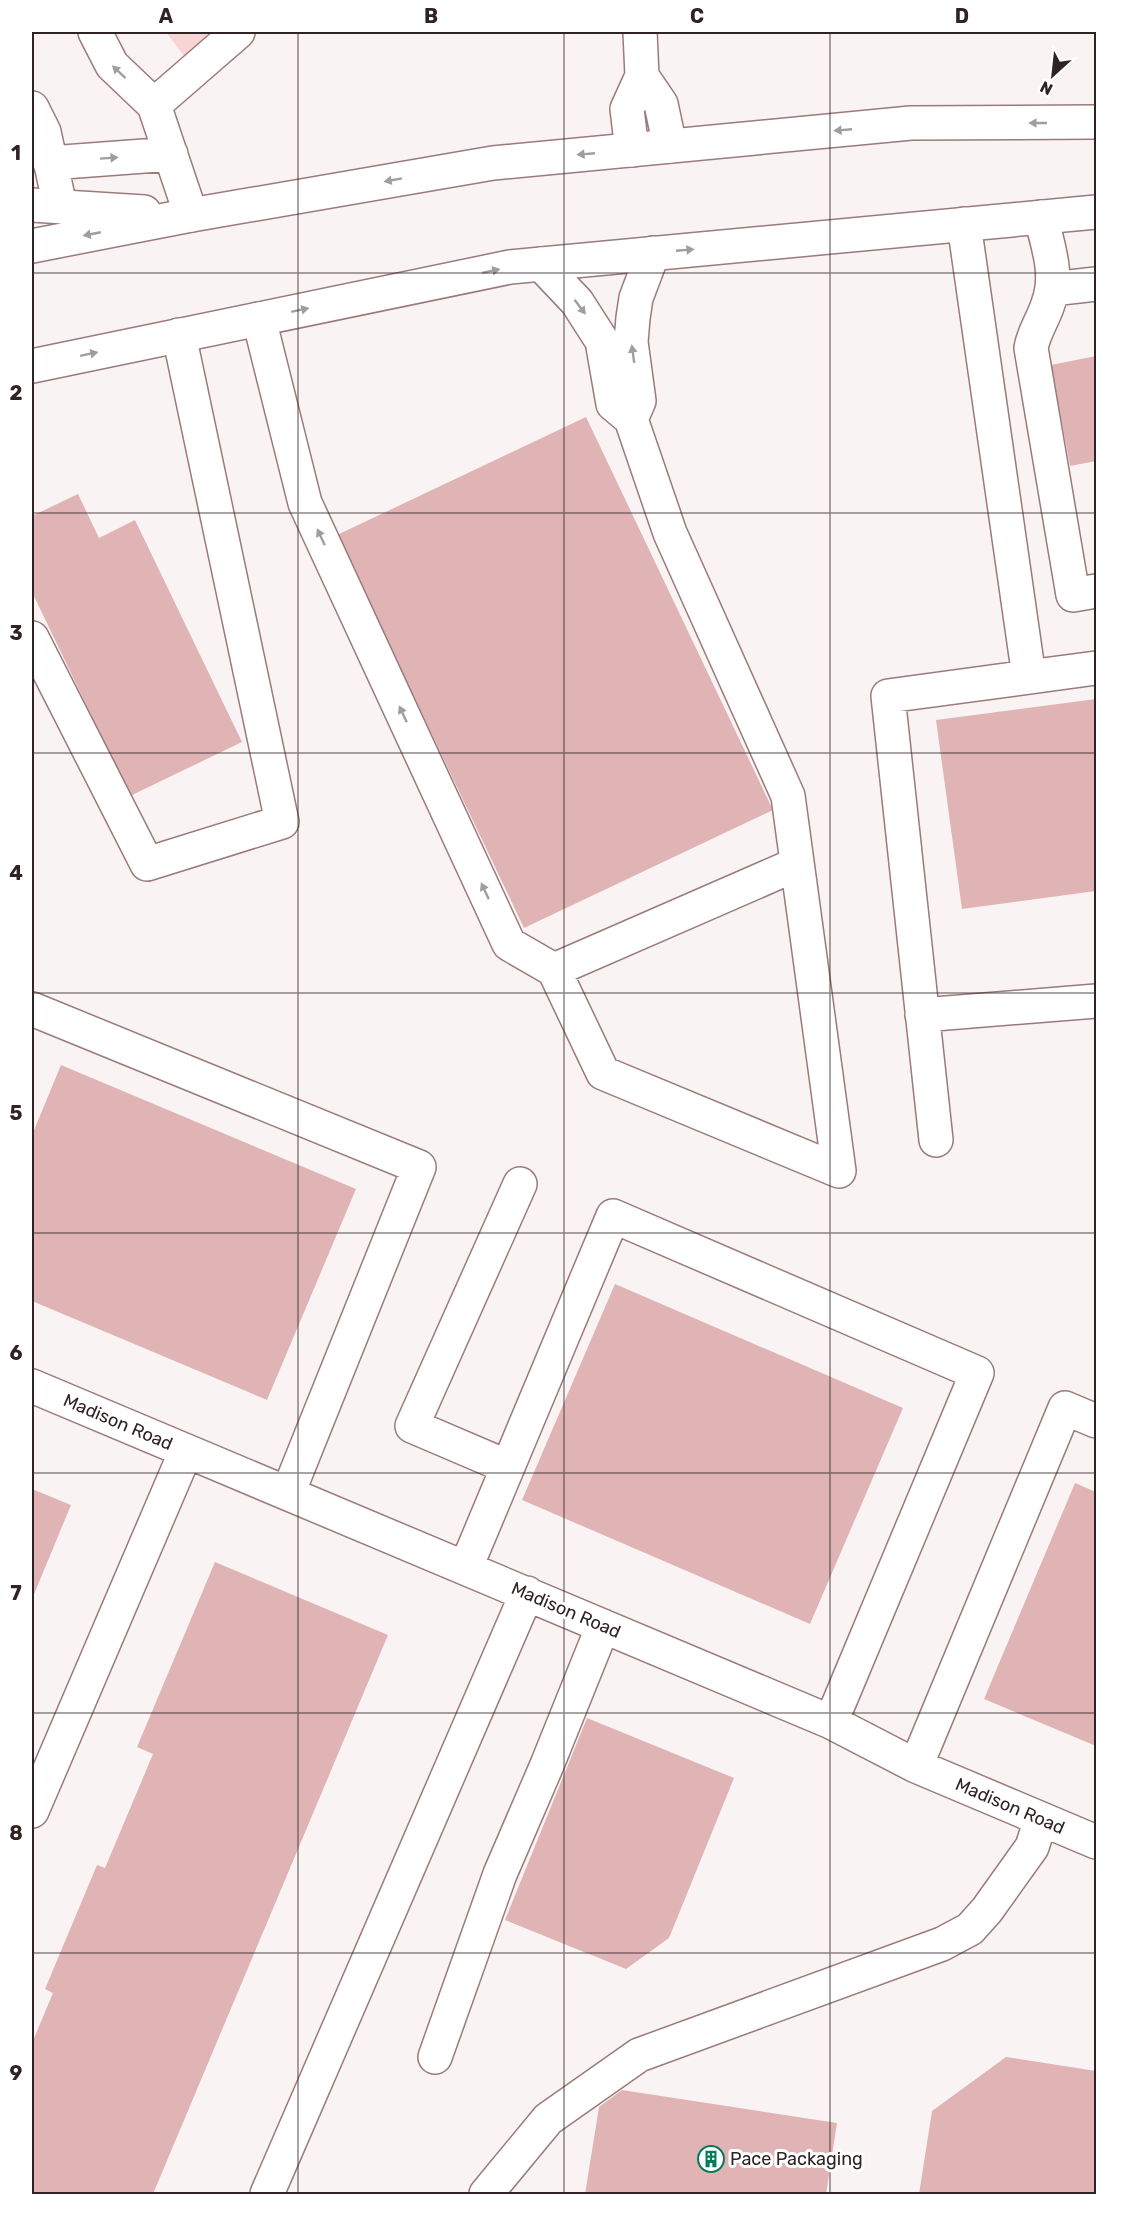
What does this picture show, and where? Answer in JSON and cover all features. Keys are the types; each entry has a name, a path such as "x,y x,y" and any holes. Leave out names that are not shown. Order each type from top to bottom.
{"main road":[{"path":"95,32 112,65 154,105 191,214"},
{"path":"154,105 238,32"},
{"path":"632,150 627,109 642,76 640,32"},
{"path":"642,76 661,104 670,146"},
{"path":"32,108 44,132 50,163 46,206 191,214"},
{"path":"32,246 191,214 493,163 911,123 1096,122"},
{"path":"50,163 171,154"},
{"path":"32,366 510,267 1096,212"},
{"path":"1041,217 1054,276 1048,306 1034,334 1031,348 1073,595 1096,591"},
{"path":"964,224 1029,677"},
{"path":"632,419 639,401 631,342 633,318 636,298 653,253"},
{"path":"259,319 305,503 510,944 554,970 603,1073 839,1171 788,796 670,533 632,419 613,404 602,341 577,302 541,264"},
{"path":"1052,289 1096,284"},
{"path":"32,638 147,864 282,822 179,335"},
{"path":"936,1140 888,696 1096,668"},
{"path":"554,970 797,864"},
{"path":"922,1015 1096,1001"},
{"path":"32,1009 419,1167 288,1493"},
{"path":"508,1467 412,1426 520,1184"},
{"path":"466,1567 614,1216 977,1373 831,1722"},
{"name":"Madison Road","path":"32,1386 831,1722 916,1766 1096,1842"},
{"path":"916,1766 1065,1408 1096,1421"},
{"path":"32,1811 186,1450"},
{"path":"267,2194 527,1593"},
{"path":"435,2057 500,1874 603,1626"},
{"path":"486,2194 548,2119 639,2055 942,1944 970,1929 987,1910 1032,1847 1041,1819"}],"shaded area":[{"path":"166,32 221,32 187,60"}],"building":[{"path":"1096,356 1096,461 1070,466 1051,365"},
{"path":"586,417 773,810 524,928 337,535"},
{"path":"78,494 99,538 135,520 242,742 130,796 32,592 32,516"},
{"path":"1096,699 1096,891 962,909 936,720"},
{"path":"61,1065 356,1189 267,1400 32,1301 32,1135"},
{"path":"615,1284 903,1408 810,1624 522,1500"},
{"path":"1075,1483 1096,1492 1096,1746 984,1699"},
{"path":"32,1489 71,1505 32,1599"},
{"path":"215,1562 388,1635 153,2194 32,2194 32,2043 53,1993 45,1989 97,1865 105,1868 153,1754 137,1747"},
{"path":"587,1718 734,1778 669,1938 626,1969 505,1920"},
{"path":"1006,2057 1096,2071 1096,2194 919,2194 932,2111"},
{"name":"Pace Packaging","path":"622,2090 837,2123 826,2194 585,2194 599,2107"}],"place":[{"name":"Pace Packaging","path":"711,2159"}]}
